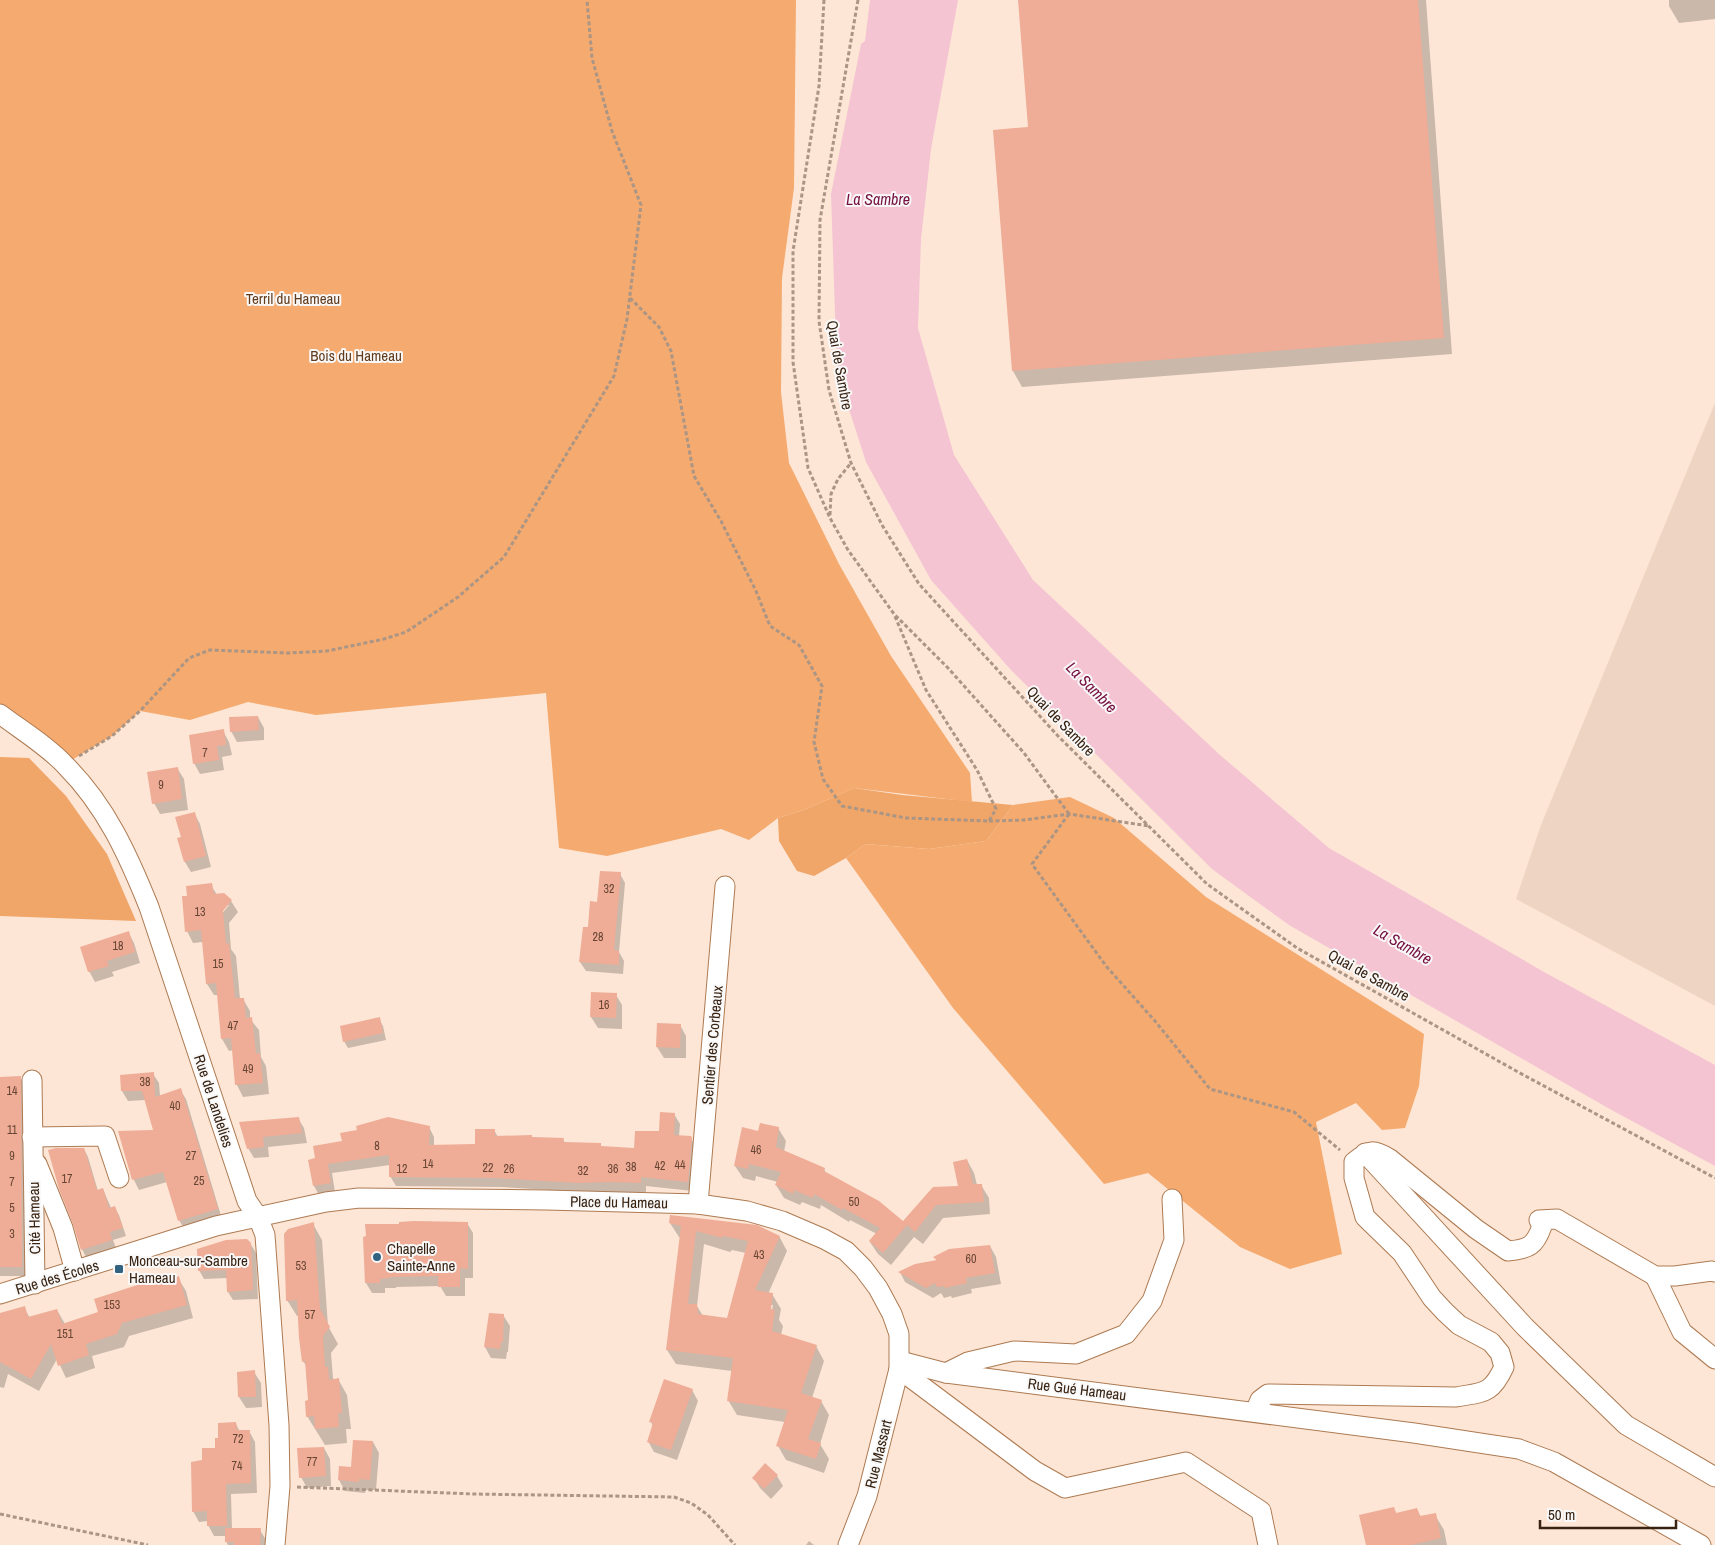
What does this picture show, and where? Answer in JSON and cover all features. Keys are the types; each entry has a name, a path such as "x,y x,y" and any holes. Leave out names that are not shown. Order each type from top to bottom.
{"street":[{"name":"Rue de Landelies","path":"0,714 65,764 95,798 116,832 133,866 149,907 247,1201 258,1217 265,1235 279,1425 280,1486 276,1545"},
{"name":"Sentier des Corbeaux","path":"698,1204 724,886"},
{"name":"Cité Hameau","path":"32,1080 35,1284"},
{"path":"32,1145 106,1136 119,1178"},
{"name":"Cité Hameau","path":"32,1145 63,1228 75,1271"},
{"path":"1360,1157 1378,1151 1508,1252 1524,1250 1537,1240 1542,1226 1539,1220 1558,1219 1655,1276 1715,1272"},
{"path":"1255,1412 1260,1400 1268,1394 1456,1397 1479,1393 1486,1391 1497,1382 1504,1367 1500,1352 1491,1342 1460,1325 1444,1312 1432,1298 1402,1253 1365,1217 1354,1178 1360,1157"},
{"path":"1360,1157 1524,1327 1626,1426 1715,1477"},
{"name":"Place du Hameau","path":"258,1217 326,1202 359,1198 698,1204 746,1211 782,1221 824,1239 846,1251 863,1268 878,1288 892,1314 899,1334 900,1365"},
{"path":"946,1373 968,1362 1014,1351 1076,1354 1126,1334 1152,1301 1174,1240 1172,1199"},
{"name":"Rue des Écoles","path":"0,1294 216,1226 258,1217"},
{"path":"1655,1276 1682,1332 1715,1359"},
{"path":"900,1365 1035,1471 1065,1488 1186,1462 1261,1512 1268,1545"},
{"name":"Rue Gué Hameau","path":"900,1365 946,1373 1459,1439 1519,1449 1554,1462 1701,1545"},
{"name":"Rue Massart","path":"848,1545 867,1496 900,1365"}],"path":[{"path":"65,764 112,736 140,711 189,658 210,650 289,653 327,651 384,639 406,632 458,597 504,557 614,376 627,319 640,204 612,132 592,58 587,0"},
{"path":"824,0 819,86 793,251 794,362 808,468 830,518 848,550 894,614 948,668 1024,753 1070,814"},
{"name":"Quai de Sambre","path":"858,0 820,220 820,321 830,390 851,463 882,526 919,584 1058,736 1207,884 1298,948 1518,1072 1715,1178"},
{"path":"630,297 659,327 671,351 694,476 722,521 756,591 770,626 799,645 822,686 814,742 823,779 842,806 906,818 1024,820 1070,814 1149,826"},
{"path":"830,518 831,494 838,479 851,463"},
{"path":"894,614 926,690 977,770 996,809 989,820"},
{"path":"1070,814 1032,864 1106,966 1155,1021 1210,1089 1294,1112 1360,1157"},
{"path":"280,1486 473,1494 674,1497 708,1514 735,1545"},
{"path":"0,1514 148,1545"}],"shaded area":[{"path":"1715,403 1715,1006 1516,899 1541,825"},
{"path":"0,757 29,758 66,796 107,854 136,921 0,916"},
{"path":"854,788 902,795 1013,805 986,841 929,849 865,844 846,858 814,876 797,871 779,841 778,818 804,810"}],"green space":[{"name":"Bois du Hameau","path":"0,0 796,0 794,188 782,278 781,392 789,463 839,564 891,656 970,773 972,802 854,788 804,810 778,818 749,840 721,829 607,856 559,848 546,693 316,715 248,702 190,720 140,711 112,736 65,764 0,714"},
{"path":"1070,797 1114,818 1206,897 1424,1034 1419,1086 1405,1128 1382,1130 1356,1103 1316,1122 1342,1254 1290,1269 1240,1247 1148,1173 1104,1184 953,1008 846,858 865,844 929,849 986,841 1013,805"}],"water":[{"name":"La Sambre","path":"870,0 958,0 931,149 921,239 918,328 954,455 1033,580 1220,755 1329,848 1544,972 1715,1065 1715,1166 1608,1108 1289,925 1212,869 1011,670 931,580 866,462 837,372 831,194 861,44 865,41"}],"building":[{"path":"1018,0 1418,0 1444,338 1012,371 993,130 1028,127"},
{"path":"258,716 259,730 230,732 229,717"},
{"path":"224,729 226,745 217,746 219,760 193,764 189,735"},
{"path":"178,767 182,799 152,804 147,772"},
{"path":"195,812 206,856 184,862 177,838 181,837 175,817"},
{"path":"600,871 621,872 614,950 619,951 619,965 579,962 583,927 588,927 590,901 597,902"},
{"path":"212,883 214,894 224,893 232,900 223,911 226,944 229,943 235,998 244,998 246,1018 252,1017 256,1054 260,1053 263,1083 235,1085 231,1038 221,1039 216,983 206,984 201,930 185,932 182,896 187,896 186,886"},
{"path":"129,931 135,952 107,961 109,966 88,972 80,947"},
{"path":"591,992 617,993 616,1018 590,1017"},
{"path":"380,1017 383,1033 343,1042 340,1026"},
{"path":"657,1023 681,1024 680,1048 656,1047"},
{"path":"154,1072 155,1097 181,1088 218,1209 178,1221 163,1172 132,1180 118,1131 153,1130 142,1091 121,1091 120,1075"},
{"path":"21,1076 22,1267 0,1267 0,1077"},
{"path":"660,1112 675,1113 674,1135 691,1136 692,1138 688,1182 641,1177 641,1183 578,1183 495,1178 389,1177 389,1155 328,1164 331,1183 313,1186 308,1160 315,1158 313,1146 342,1141 340,1133 357,1130 356,1126 388,1117 430,1126 429,1145 475,1144 475,1129 495,1129 495,1136 532,1135 532,1137 564,1138 563,1142 601,1143 601,1146 634,1148 635,1131 659,1131"},
{"path":"299,1117 302,1133 263,1137 264,1147 247,1149 239,1122"},
{"path":"760,1123 779,1127 776,1147 825,1168 824,1171 879,1201 903,1221 933,1187 958,1186 953,1162 967,1159 973,1184 982,1184 984,1202 936,1205 915,1232 907,1225 883,1253 869,1241 880,1228 814,1194 813,1198 794,1190 793,1194 775,1185 781,1172 749,1164 748,1169 734,1166 742,1127 758,1131"},
{"path":"56,1148 84,1148 97,1190 103,1188 109,1208 115,1206 123,1228 110,1232 112,1240 81,1250 59,1189 48,1150"},
{"path":"670,1215 757,1225 780,1236 755,1290 773,1293 771,1309 775,1310 772,1331 817,1345 801,1393 822,1400 808,1439 821,1443 816,1459 776,1446 788,1410 727,1401 733,1358 666,1350 681,1226 669,1223","holes":["696,1231 722,1238 723,1236 748,1241 727,1318 698,1314 697,1304 688,1304"]},
{"path":"314,1222 320,1309 330,1327 323,1336 325,1367 328,1367 329,1380 339,1378 342,1413 338,1413 339,1427 315,1429 314,1416 306,1417 305,1401 308,1400 305,1361 302,1362 297,1300 286,1301 284,1234 288,1229"},
{"path":"399,1222 468,1222 468,1269 460,1268 460,1287 438,1287 438,1276 390,1277 380,1279 380,1283 365,1283 363,1237 366,1236 365,1224 399,1224"},
{"path":"247,1239 251,1243 253,1290 227,1292 226,1270 198,1271 197,1249 226,1240"},
{"path":"990,1245 995,1273 966,1278 967,1283 945,1288 944,1286 937,1287 935,1283 926,1288 898,1272 915,1264 937,1260 933,1257 949,1249"},
{"path":"179,1276 187,1305 122,1323 117,1334 86,1344 89,1355 58,1366 51,1344 31,1379 0,1362 0,1313 25,1306 28,1317 57,1309 62,1324 98,1312 94,1299 159,1278 160,1282"},
{"path":"489,1313 504,1314 503,1342 501,1342 500,1349 484,1347"},
{"path":"255,1370 256,1397 238,1397 237,1372"},
{"path":"664,1379 693,1389 671,1450 647,1442 653,1423 649,1422"},
{"path":"236,1422 237,1430 250,1430 251,1483 226,1484 227,1526 207,1526 207,1511 192,1512 191,1462 202,1460 202,1448 215,1448 215,1438 218,1438 218,1423"},
{"path":"353,1440 373,1441 370,1480 359,1479 359,1482 338,1480 339,1466 351,1467"},
{"path":"324,1447 326,1476 299,1478 297,1448"},
{"path":"765,1463 778,1475 764,1489 752,1478"},
{"path":"1394,1507 1396,1513 1417,1508 1420,1516 1436,1513 1441,1538 1411,1545 1366,1545 1359,1515"},
{"path":"225,1528 261,1528 260,1545 234,1545 234,1542 225,1542"}],"place":[{"name":"Chapelle Sainte-Anne","path":"377,1257"},
{"name":"Monceau-sur-Sambre Hameau","path":"119,1269"}],"park label":[{"name":"Terril du Hameau","path":"293,298"}]}
